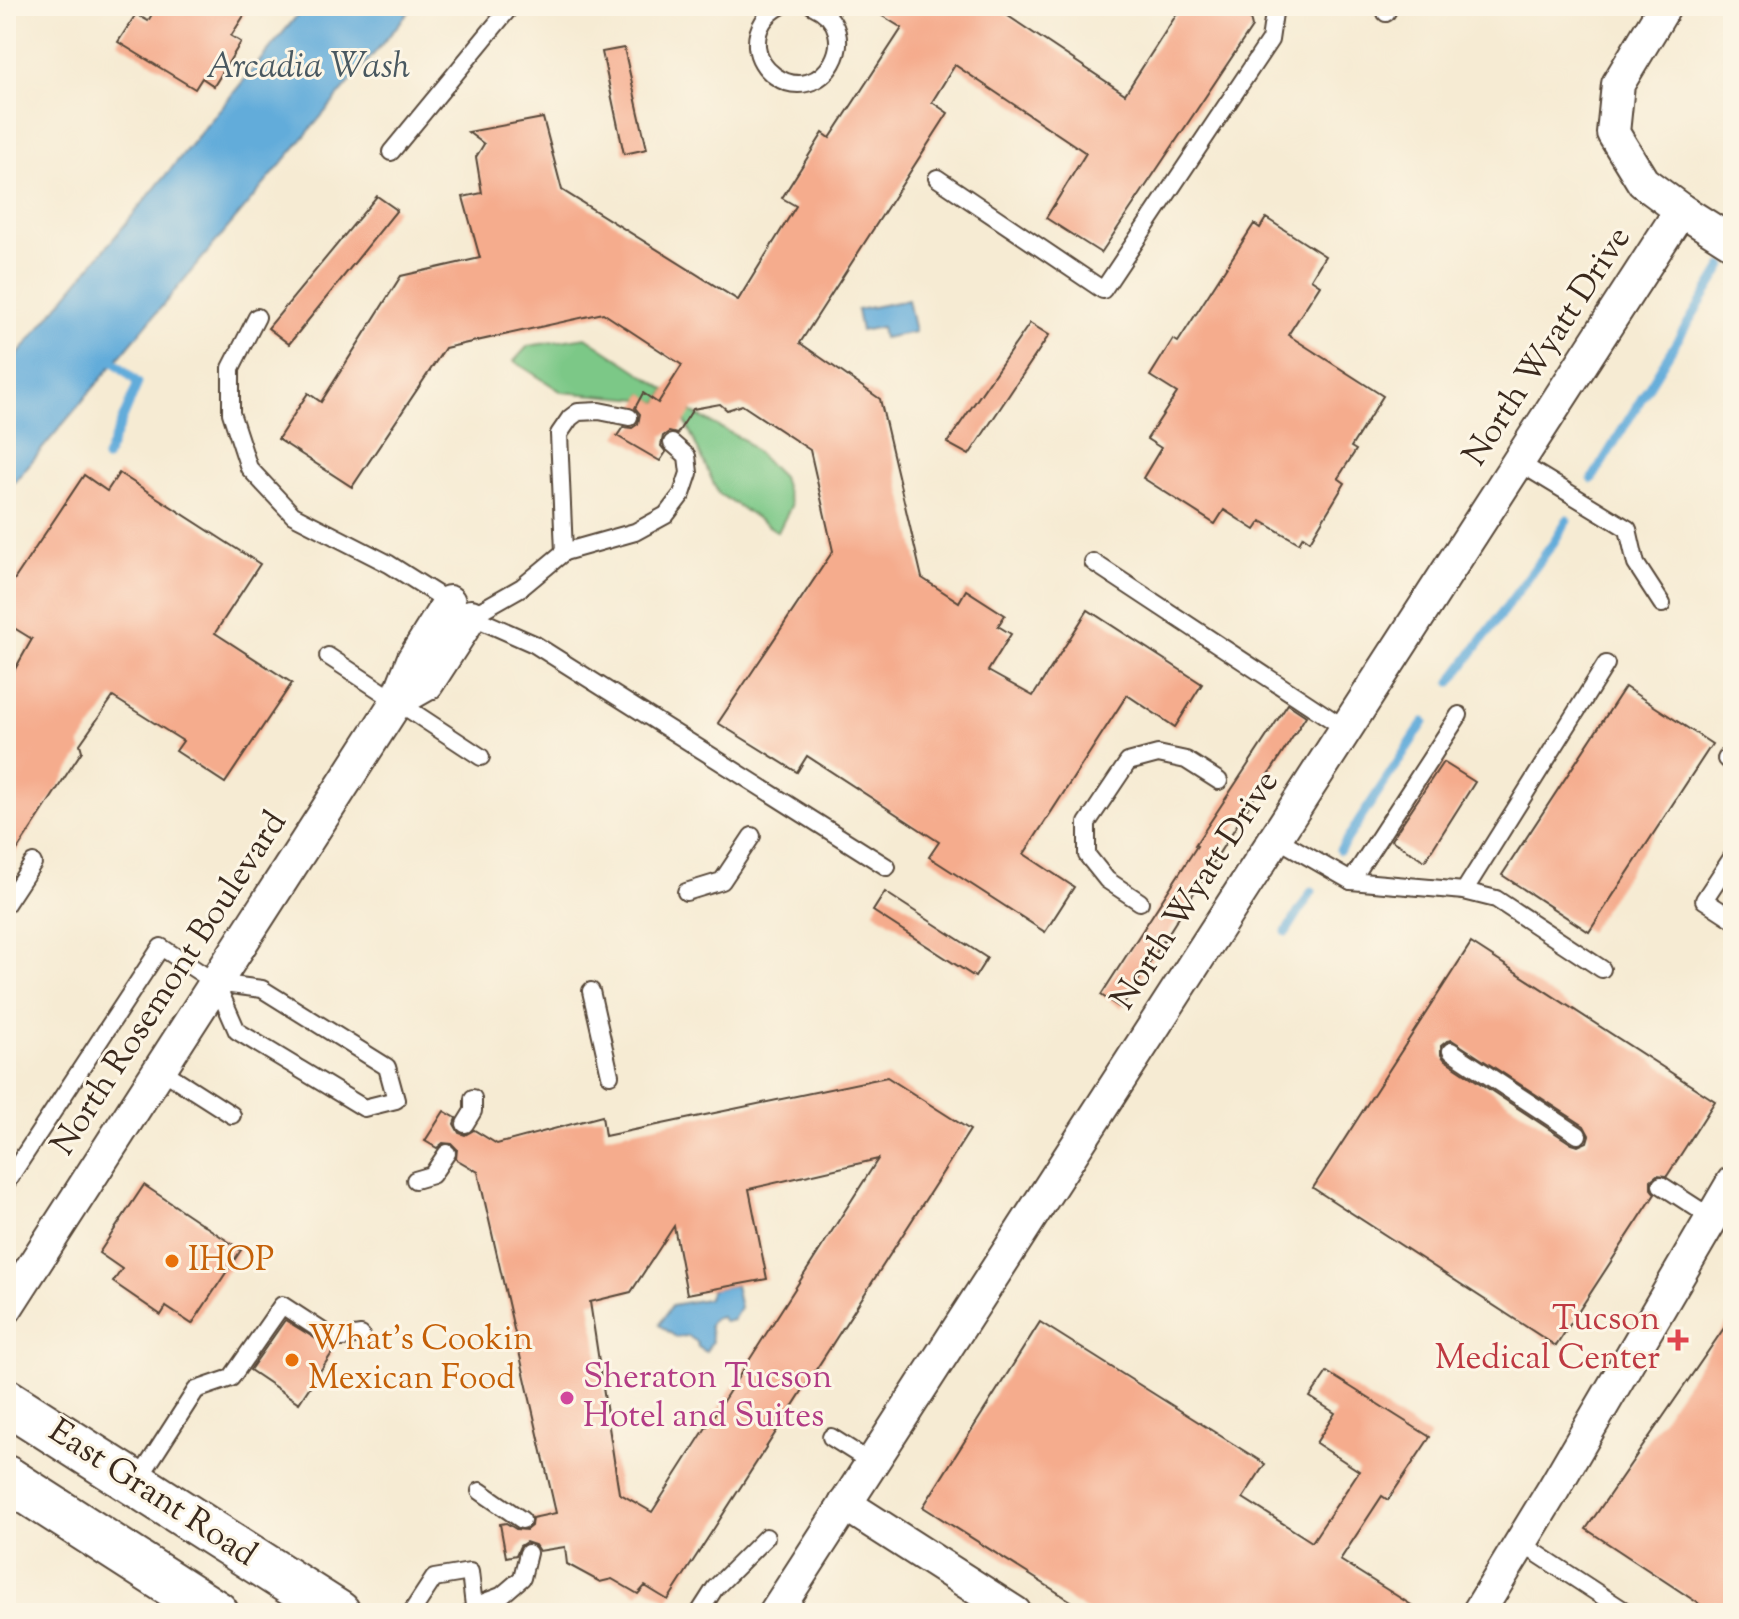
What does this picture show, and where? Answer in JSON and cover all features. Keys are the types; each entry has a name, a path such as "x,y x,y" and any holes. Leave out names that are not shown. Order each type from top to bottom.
{"main road":[{"name":"East Grant Road","path":"6,1401 338,1613"},
{"name":"East Grant Road","path":"6,1478 216,1613"}],"street":[{"name":"North Wyatt Drive","path":"1665,6 1618,84 1613,133 1643,182 1733,243"},
{"name":"North Wyatt Drive","path":"775,1613 1681,210"},
{"name":"North Rosemont Boulevard","path":"6,1308 397,701 427,684 460,609"},
{"path":"1478,1613 1722,1225 1733,1182"},
{"path":"845,1504 1012,1612"}],"lane":[{"path":"391,152 511,6"},
{"path":"781,6 764,20 758,33 757,46 760,60 769,72 780,80 794,83 821,77 836,56 836,30 830,19 813,6"},
{"path":"937,178 1103,290 1270,40 1274,13 1269,6"},
{"path":"257,317 231,368 231,413 249,468 293,515 389,564 460,609 534,644 887,867"},
{"path":"564,552 559,434 578,412 599,411 629,417"},
{"path":"460,609 522,587 564,552 635,532 666,515 682,494 689,473 687,456 672,443"},
{"path":"1518,462 1628,529 1636,564 1662,604"},
{"path":"1093,562 1346,729"},
{"path":"328,656 481,757"},
{"path":"1464,891 1606,664"},
{"path":"1351,881 1459,715"},
{"path":"1140,902 1107,880 1087,855 1087,823 1128,762 1158,754 1186,760 1219,781"},
{"path":"686,892 722,881 752,836"},
{"path":"1276,838 1351,881 1464,891 1496,899 1602,969"},
{"path":"1733,856 1704,900 1733,919"},
{"path":"6,904 33,863"},
{"path":"6,1183 161,947 216,983 262,989 387,1067 396,1100 364,1108 237,1031 216,983"},
{"path":"591,991 610,1075"},
{"path":"1451,1051 1578,1135"},
{"path":"160,1069 232,1115"},
{"path":"465,1124 473,1111 473,1098"},
{"path":"415,1180 432,1175 447,1153"},
{"path":"1661,1185 1722,1225"},
{"path":"136,1483 196,1390 231,1378 282,1305 328,1335 342,1338 361,1335"},
{"path":"831,1437 872,1463"},
{"path":"480,1491 522,1520"},
{"path":"699,1613 715,1588 766,1537"},
{"path":"1521,1543 1628,1613"},
{"path":"411,1613 434,1578 470,1572 472,1610 501,1596 522,1578 528,1553"}],"green space":[{"path":"586,337 666,390 658,403 643,394 640,399 562,392 514,361 528,346"},
{"path":"687,410 744,440 782,477 791,506 778,532 718,493 685,421 672,412"}],"water":[{"name":"Arcadia Wash","path":"305,6 414,6 6,492 6,369"},
{"path":"908,300 915,332 883,338 881,327 861,331 857,310"},
{"path":"735,1285 740,1308 733,1320 724,1322 721,1317 713,1319 709,1325 712,1341 706,1352 688,1336 676,1337 659,1325 672,1305 707,1299 712,1289"}],"building":[{"path":"157,6 250,6 231,36 241,42 214,86 202,78 195,89 118,42 136,14 148,21"},
{"path":"866,6 993,6 1125,94 1182,6 1247,6 1252,27 1101,253 1046,218 1086,153 955,65 932,102 948,113 800,343 880,399 922,578 959,602 966,590 1005,615 998,626 1011,634 988,671 1033,696 1088,610 1202,684 1175,727 1127,695 1024,854 1074,887 1045,932 929,857 939,842 807,756 797,772 718,723 833,551 810,450 742,405 727,410 720,404 693,409 677,434 669,432 663,436 661,446 666,452 660,461 617,436 623,427 632,428 638,424 640,414 635,408 643,393 658,403 682,365 603,313 445,348 352,487 278,439 308,393 321,402 401,276 480,258 463,197 482,193 476,157 484,144 468,132 543,118 562,190 738,300 796,206 782,198 823,133 830,138 902,28"},
{"path":"624,48 647,149 624,154 602,52"},
{"path":"377,196 397,210 289,344 268,328"},
{"path":"1266,218 1325,256 1311,279 1320,285 1288,335 1383,396 1351,447 1356,450 1338,478 1345,483 1310,541 1303,536 1299,543 1261,521 1255,530 1224,510 1215,524 1143,478 1161,448 1147,439 1177,393 1150,376 1173,339 1178,342 1254,224 1260,228"},
{"path":"1030,323 1049,335 969,455 947,443"},
{"path":"119,473 260,564 215,633 292,683 225,783 176,751 183,741 113,697 80,744 82,751 6,867 6,685 32,639 6,623 6,592 84,475 107,491"},
{"path":"1625,687 1712,744 1589,932 1502,875"},
{"path":"1288,704 1306,716 1121,1008 1101,995"},
{"path":"1443,762 1475,782 1425,861 1391,840"},
{"path":"885,892 987,958 975,977 873,911"},
{"path":"1471,943 1715,1101 1667,1176 1657,1175 1651,1180 1651,1189 1655,1194 1556,1346 1313,1188","holes":["1452,1040 1584,1126 1589,1135 1587,1142 1578,1146 1572,1144 1445,1060 1441,1055 1441,1046"]},
{"name":"Sheraton Tucson Hotel and Suites","path":"887,1077 970,1130 668,1600 645,1586 638,1594 612,1579 600,1582 567,1564 565,1547 539,1551 535,1545 526,1542 516,1555 506,1557 500,1524 526,1530 531,1526 532,1518 556,1513 478,1172 456,1159 457,1149 452,1144 443,1143 437,1148 425,1141 444,1111 456,1118 454,1124 459,1133 465,1135 474,1130 497,1144 602,1116 605,1136","holes":["878,1159 652,1512 619,1493 590,1302 631,1292 674,1226 687,1294 767,1279 749,1189"]},
{"name":"IHOP","path":"144,1185 241,1250 192,1324 166,1307 161,1315 113,1282 122,1269 99,1253"},
{"path":"1733,1315 1733,1613 1713,1613 1586,1529"},
{"name":"What’s Cookin Mexican Food","path":"285,1320 334,1350 299,1403 250,1370"},
{"path":"1040,1322 1265,1464 1243,1498 1312,1542 1359,1471 1316,1443 1335,1413 1310,1397 1327,1372 1430,1437 1388,1500 1382,1496 1340,1560 1424,1613 1090,1613 923,1507"}],"waterway":[{"path":"1592,479 1723,266"},
{"path":"106,354 138,383 106,458"},
{"path":"1451,682 1567,520"},
{"path":"1340,850 1424,722"},
{"path":"1286,932 1312,891"}],"place":[{"name":"IHOP","path":"172,1261"},
{"name":"Tucson Medical Center","path":"1678,1340"},
{"name":"What’s Cookin Mexican Food","path":"292,1360"},
{"name":"Sheraton Tucson Hotel and Suites","path":"567,1398"}]}
